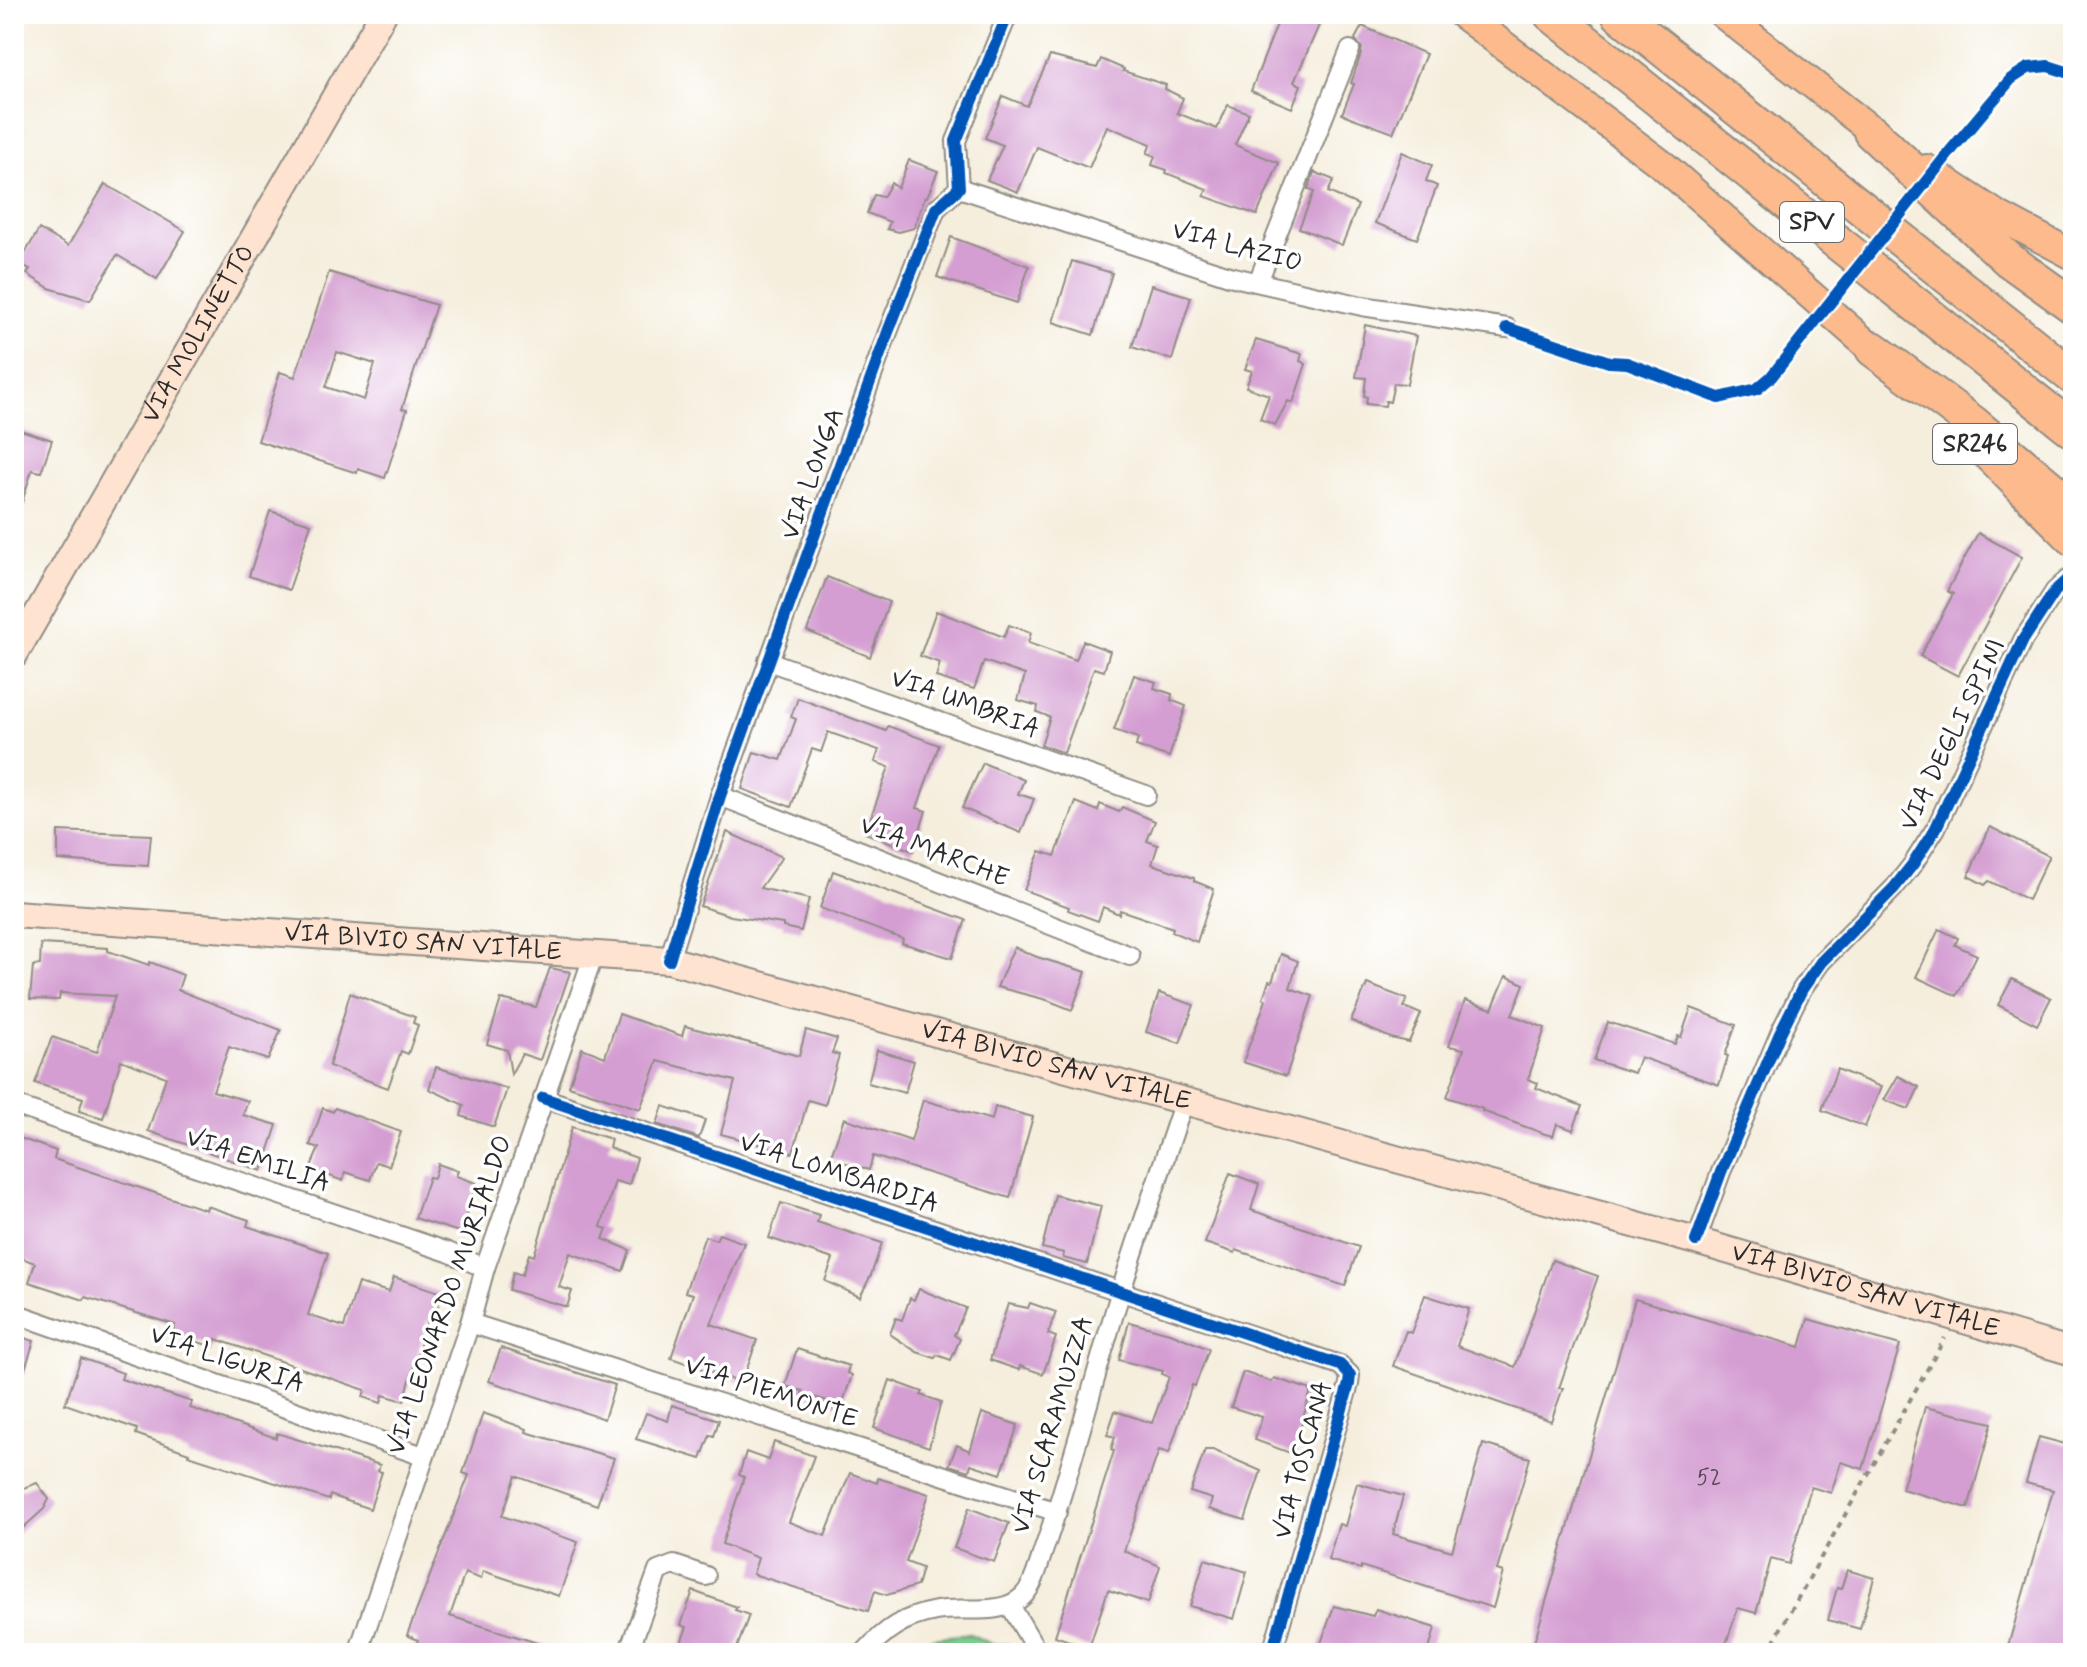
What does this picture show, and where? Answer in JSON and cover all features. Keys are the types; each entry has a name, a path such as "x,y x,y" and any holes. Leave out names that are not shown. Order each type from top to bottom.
{"highway":[{"name":"SPV","path":"1551,14 2073,430"},
{"name":"SPV","path":"1619,14 2073,377"},
{"path":"1871,132 2009,260 2073,306"},
{"path":"1873,349 1974,424 2073,507"}],"main road":[{"name":"VIA MOLINETTO","path":"14,655 383,14"},
{"path":"1462,14 1664,166 1873,349"},
{"path":"1723,14 1871,132 1997,215 2073,255"},
{"name":"SR246","path":"1873,349 1971,439 2073,542"},
{"name":"VIA BIVIO SAN VITALE","path":"14,914 669,960 1696,1241 2073,1352"}],"street":[{"path":"959,188 956,141 1008,14"},
{"path":"1258,282 1350,50"},
{"name":"VIA LAZIO","path":"959,188 1229,276 1362,306 1507,328"},
{"name":"VIA LONGA","path":"669,960 720,796 888,332 936,209 959,188"},
{"name":"VIA DEGLI SPINI","path":"1696,1241 1721,1172 1802,989 1821,962 1894,888 1913,864 1936,828 2023,640 2055,591 2067,580"},
{"name":"VIA UMBRIA","path":"768,661 1146,795"},
{"name":"VIA MARCHE","path":"720,796 1130,956"},
{"name":"VIA LEONARDO MURIALDO","path":"358,1653 470,1323 485,1268 594,954"},
{"name":"VIA LOMBARDIA","path":"543,1098 1121,1290"},
{"name":"VIA SCARAMUZZA","path":"1010,1605 1024,1596 1032,1584 1057,1512 1121,1290 1184,1101"},
{"name":"VIA EMILIA","path":"14,1105 448,1252 485,1268"},
{"name":"VIA TOSCANA","path":"1121,1290 1340,1365 1350,1375 1272,1653"},
{"name":"VIA LIGURIA","path":"14,1313 423,1456"},
{"name":"VIA PIEMONTE","path":"470,1323 1057,1512"},
{"path":"628,1653 658,1571 674,1565 706,1576"},
{"path":"864,1653 884,1631 915,1616 936,1611 1010,1605 1038,1653"}],"path":[{"path":"1767,1653 1956,1318"}],"green space":[{"path":"969,1634 994,1645 1008,1644 1023,1653 895,1653 933,1638"}],"building":[{"path":"1281,14 1324,14 1294,82 1301,85 1292,108 1251,91"},
{"path":"1362,26 1426,54 1393,133 1342,114 1361,54 1362,48 1355,39"},
{"path":"1050,56 1097,68 1101,59 1123,71 1166,85 1165,89 1183,98 1177,113 1217,129 1228,105 1249,113 1235,145 1279,163 1257,215 1204,196 1207,189 1152,165 1155,156 1147,153 1151,144 1107,126 1089,168 1037,147 1018,192 987,180 1003,145 985,138 1003,96 1027,106"},
{"path":"1402,152 1432,165 1426,181 1437,186 1417,239 1375,223"},
{"path":"909,160 938,171 914,228 899,232 887,229 890,222 867,213 874,195 883,197 891,183 898,188"},
{"path":"1314,172 1334,180 1328,192 1358,205 1342,245 1299,228 1314,192 1308,189"},
{"path":"105,184 185,231 157,279 117,255 90,300 49,288 27,274 30,269 19,264 39,229 68,246"},
{"path":"951,237 1029,266 1017,303 937,277"},
{"path":"1072,261 1112,273 1093,335 1053,322"},
{"path":"329,272 436,305 402,409 407,410 385,478 358,469 357,473 258,441 280,372 295,377","holes":["337,352 375,364 364,400 326,387"]},
{"path":"1151,285 1191,297 1172,360 1132,347"},
{"path":"1365,325 1416,336 1407,384 1394,383 1390,402 1386,401 1385,406 1366,404 1366,378 1356,377"},
{"path":"1256,340 1302,354 1300,361 1306,364 1293,403 1288,401 1275,425 1260,419 1269,395 1246,387 1252,371 1245,369"},
{"path":"14,428 52,440 41,472 32,470 18,515 14,515"},
{"path":"270,511 311,524 289,590 249,576"},
{"path":"1978,533 2022,557 1958,676 1920,656 1953,594 1947,591"},
{"path":"827,577 889,602 870,657 807,631"},
{"path":"936,611 1004,637 1009,625 1031,633 1028,643 1076,660 1083,641 1110,651 1104,671 1094,668 1064,753 1041,745 1050,717 1037,712 1038,706 1018,700 1025,675 984,661 974,689 936,677 940,663 920,656"},
{"path":"1134,675 1156,682 1154,688 1172,694 1171,700 1186,706 1169,757 1136,746 1138,738 1114,730"},
{"path":"798,698 886,731 888,726 939,745 917,808 926,811 913,851 865,833 889,767 875,762 879,750 828,732 821,752 812,749 791,807 742,789 754,752 781,760 796,719 791,717"},
{"path":"983,763 1024,780 1018,794 1034,799 1021,833 962,808"},
{"path":"1076,802 1098,811 1100,804 1119,812 1122,807 1155,821 1147,841 1158,845 1152,864 1194,878 1194,881 1214,889 1197,942 1172,932 1173,928 1120,910 1119,914 1103,907 1098,921 1024,890 1040,851 1055,856"},
{"path":"1990,827 2049,856 2028,900 1989,881 1985,885 1968,876"},
{"path":"58,831 151,835 148,866 58,860"},
{"path":"727,832 782,857 760,888 809,899 801,931 783,927 783,924 731,916 700,906"},
{"path":"833,871 966,920 952,958 902,943 903,939 820,908"},
{"path":"1939,929 1958,938 1955,945 1977,955 1957,996 1916,977"},
{"path":"41,944 108,948 108,951 149,965 150,962 183,975 178,990 281,1030 268,1060 229,1047 213,1091 248,1101 243,1115 277,1125 262,1171 148,1131 166,1077 121,1060 103,1118 79,1111 83,1098 35,1083 52,1037 97,1052 115,996 60,993 59,1000 30,999 33,966 40,965"},
{"path":"1014,947 1086,972 1072,1010 997,987"},
{"path":"1281,954 1298,961 1290,988 1313,996 1286,1076 1243,1062"},
{"path":"550,968 570,972 540,1060 522,1054 511,1074 507,1050 487,1044 501,999 536,1007"},
{"path":"1506,976 1524,984 1512,1015 1545,1028 1528,1079 1538,1083 1536,1088 1582,1106 1573,1130 1557,1124 1553,1136 1545,1134 1447,1097 1464,1049 1449,1046 1465,1000 1492,1009"},
{"path":"2012,979 2051,998 2037,1025 1998,1005"},
{"path":"1367,984 1407,999 1404,1007 1421,1014 1409,1042 1351,1021"},
{"path":"350,993 415,1017 413,1023 418,1025 408,1054 401,1051 388,1088 329,1066"},
{"path":"1159,993 1194,1005 1180,1043 1146,1032"},
{"path":"1691,1008 1736,1025 1725,1055 1728,1056 1719,1085 1640,1057 1634,1073 1594,1060 1608,1022 1675,1044 1678,1036 1681,1037"},
{"path":"619,1014 682,1036 685,1026 799,1056 806,1030 837,1039 832,1053 839,1055 825,1105 808,1100 793,1153 721,1134 735,1081 658,1061 640,1109 569,1086 582,1048 605,1057"},
{"path":"877,1050 914,1061 905,1093 868,1083"},
{"path":"436,1067 507,1089 494,1127 461,1116 464,1105 429,1089"},
{"path":"1837,1069 1881,1087 1865,1127 1822,1110"},
{"path":"1898,1076 1919,1087 1909,1109 1884,1100"},
{"path":"923,1100 992,1120 995,1107 1033,1117 1010,1198 873,1156 869,1170 830,1158 844,1118 911,1141"},
{"path":"663,1106 705,1120 699,1138 657,1124"},
{"path":"323,1108 333,1112 335,1108 401,1132 389,1166 376,1162 370,1180 345,1172 343,1181 310,1169 319,1148 310,1145"},
{"path":"572,1127 611,1139 609,1148 637,1158 629,1185 615,1181 601,1227 607,1229 603,1239 630,1250 623,1271 570,1253 559,1287 572,1291 567,1307 509,1290 513,1272 522,1275 529,1254 534,1256"},
{"path":"14,1136 56,1151 54,1159 206,1210 207,1206 249,1220 247,1226 328,1253 308,1315 344,1327 358,1283 389,1292 394,1277 442,1293 434,1319 427,1321 404,1401 383,1395 381,1403 363,1397 365,1390 216,1339 214,1347 172,1334 175,1325 29,1282 35,1263 14,1255"},
{"path":"438,1164 458,1171 456,1176 476,1183 462,1233 415,1218 429,1177 434,1178"},
{"path":"1230,1173 1259,1184 1251,1210 1359,1247 1345,1286 1236,1250 1235,1253 1205,1243"},
{"path":"1055,1195 1101,1206 1087,1264 1063,1258 1064,1253 1042,1248"},
{"path":"781,1203 819,1215 817,1222 882,1243 860,1297 825,1281 833,1259 769,1238"},
{"path":"719,1234 744,1243 711,1324 757,1340 742,1383 671,1358 693,1294 685,1292 705,1236 716,1240"},
{"path":"1552,1260 1598,1276 1559,1388 1563,1388 1551,1421 1393,1366 1406,1331 1411,1333 1425,1295 1469,1309 1457,1346 1515,1367"},
{"path":"919,1289 966,1308 954,1335 960,1339 951,1360 917,1352 890,1334 896,1318 902,1320 910,1298 914,1300"},
{"path":"1635,1299 1800,1347 1808,1319 1900,1345 1863,1469 1841,1462 1831,1493 1811,1487 1789,1564 1771,1559 1756,1613 1738,1608 1723,1653 1531,1653"},
{"path":"1030,1303 1056,1312 1048,1334 1056,1337 1043,1374 990,1360 1008,1304 1028,1308"},
{"path":"1129,1322 1173,1334 1209,1349 1195,1386 1192,1385 1169,1453 1159,1450 1124,1551 1160,1566 1148,1603 1108,1590 1089,1648 1055,1636 1114,1451 1111,1450 1115,1437 1107,1435 1115,1411 1152,1423 1169,1377 1162,1374 1163,1371 1119,1360"},
{"path":"14,1335 34,1341 18,1391 14,1390"},
{"path":"501,1348 615,1385 604,1419 489,1381"},
{"path":"797,1349 849,1366 847,1373 852,1375 842,1405 785,1386"},
{"path":"81,1358 123,1373 121,1379 192,1402 190,1408 276,1438 277,1433 380,1465 378,1471 382,1472 370,1509 330,1495 329,1500 188,1455 136,1434 137,1429 65,1404"},
{"path":"1243,1372 1311,1390 1293,1454 1255,1440 1262,1417 1231,1407"},
{"path":"890,1380 941,1402 929,1447 874,1428"},
{"path":"672,1405 719,1420 701,1459 636,1439 646,1413 668,1421"},
{"path":"1925,1407 1992,1423 1968,1508 1902,1489"},
{"path":"483,1413 527,1429 526,1432 614,1458 597,1505 516,1476 502,1516 578,1542 559,1596 483,1571 481,1579 465,1573 450,1616 557,1649 557,1653 413,1653 418,1640 407,1635 469,1475 463,1473"},
{"path":"982,1413 1018,1425 1001,1474 971,1464 969,1471 949,1465 957,1445 970,1451"},
{"path":"2039,1437 2073,1446 2073,1653 2006,1653 2053,1490 2026,1483"},
{"path":"774,1442 814,1456 789,1522 825,1536 850,1473 877,1483 878,1478 929,1494 906,1562 922,1568 917,1586 887,1595 875,1591 868,1611 753,1574 758,1558 722,1544 744,1477 739,1475 746,1452 768,1460"},
{"path":"1483,1444 1530,1458 1497,1570 1503,1572 1493,1608 1361,1566 1361,1569 1328,1560 1339,1524 1345,1526 1357,1483 1403,1496 1393,1534 1452,1551"},
{"path":"1205,1450 1213,1450 1261,1471 1245,1520 1209,1509 1212,1499 1190,1492"},
{"path":"37,1483 49,1499 44,1509 14,1536 14,1492"},
{"path":"969,1508 1009,1523 994,1562 954,1548"},
{"path":"1205,1559 1247,1572 1234,1619 1190,1606"},
{"path":"1847,1570 1874,1578 1860,1629 1828,1620 1837,1588 1841,1589"},
{"path":"693,1591 737,1607 735,1610 749,1615 735,1653 677,1653 687,1627 681,1625"},
{"path":"1334,1606 1373,1616 1376,1609 1435,1628 1428,1653 1329,1653 1319,1649"}],"cycle path":[{"path":"669,960 720,796 888,332 936,209 959,188 956,141 1008,14"},
{"path":"1507,328 1609,362 1627,363 1719,398 1757,389 1771,377 2011,79 2028,68 2048,66 2073,74"},
{"path":"1696,1241 1721,1172 1802,989 1821,962 1894,888 1913,864 1936,828 2023,640 2055,591 2067,580"},
{"path":"543,1098 1340,1365 1350,1375 1349,1384 1272,1653"}]}
